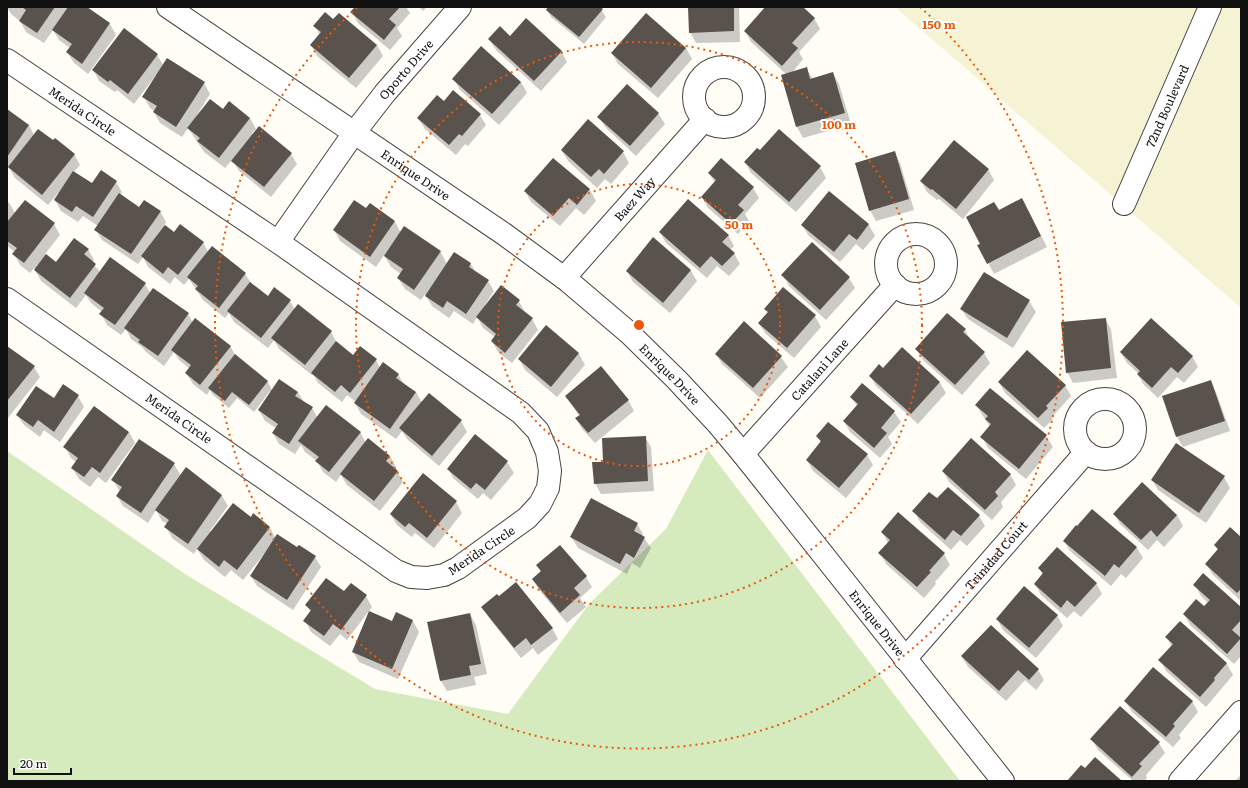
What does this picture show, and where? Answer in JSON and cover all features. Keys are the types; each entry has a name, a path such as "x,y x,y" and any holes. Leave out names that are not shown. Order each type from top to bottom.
{"street":[{"name":"Enrique Drive","path":"168,7 504,234 564,278 628,332 693,397 743,454 1003,781"},
{"name":"Oporto Drive","path":"354,133 385,93 460,7"},
{"name":"72nd Boulevard","path":"1124,204 1210,7"},
{"name":"Merida Circle","path":"7,60 278,242 521,413 538,431 547,452 550,470 548,488 540,504 527,518 458,568 444,575 428,578 411,577 396,571 7,299"},
{"name":"Baez Way","path":"564,278 705,119"},
{"path":"278,242 354,133"},
{"name":"Catalani Lane","path":"743,454 895,285"},
{"name":"Trinidad Court","path":"905,658 1086,452"},
{"path":"1180,781 1241,712"}],"shaded area":[{"path":"895,7 1241,7 1241,308 1125,207"}],"green space":[{"path":"708,450 960,781 7,781 7,451 185,574 375,689 508,714 589,604 666,529"}],"building":[{"path":"22,7 55,7 37,33 19,21 26,10"},
{"path":"68,7 87,7 110,23 82,64 66,52 72,44 52,30"},
{"path":"355,7 400,7 389,19 396,25 384,40 350,12"},
{"path":"548,7 600,7 603,9 579,37 546,10"},
{"path":"688,7 734,7 734,31 689,33"},
{"path":"765,7 803,7 815,18 792,43 798,48 782,66 744,31"},
{"path":"325,12 333,19 339,13 377,45 349,78 310,45 321,32 313,26"},
{"path":"646,13 686,48 651,88 611,53"},
{"path":"526,18 562,51 534,81 488,39 500,26 510,36"},
{"path":"124,28 158,54 128,94 110,80 108,82 92,70"},
{"path":"481,46 521,82 492,114 452,79"},
{"path":"167,58 205,82 176,127 153,112 157,106 142,97"},
{"path":"807,67 810,79 833,72 845,113 796,127 781,75"},
{"path":"627,84 659,113 630,146 597,117"},
{"path":"453,90 481,114 462,136 459,134 449,145 417,118 437,95 444,101"},
{"path":"210,99 223,109 229,101 250,118 219,158 197,141 200,138 187,128"},
{"path":"7,109 29,125 7,157"},
{"path":"588,119 624,151 604,174 599,169 591,177 561,150"},
{"path":"259,126 292,153 264,187 231,161"},
{"path":"38,129 53,140 55,138 75,154 42,195 8,167"},
{"path":"779,129 821,166 789,202 744,162 757,148 760,150"},
{"path":"954,140 989,169 956,209 920,181"},
{"path":"895,151 909,199 869,211 855,163"},
{"path":"553,158 590,189 577,205 569,198 553,216 524,191"},
{"path":"721,158 754,187 738,205 744,210 731,224 701,197 716,180 708,173"},
{"path":"101,170 117,181 93,217 76,206 72,212 54,200 73,171 92,183"},
{"path":"829,191 869,224 857,240 849,234 834,252 801,225"},
{"path":"119,193 139,207 144,200 161,211 131,254 94,230"},
{"path":"1022,198 1041,236 987,264 977,245 980,244 966,217 994,202 999,210"},
{"path":"688,199 729,235 722,242 735,253 722,266 711,256 700,268 659,232"},
{"path":"25,200 55,223 24,263 12,254 17,248 7,241 7,222"},
{"path":"354,200 366,208 370,203 395,221 370,257 333,230"},
{"path":"180,224 204,242 178,275 168,267 163,274 141,256 165,225 174,232"},
{"path":"404,226 441,251 414,290 397,278 403,269 384,256"},
{"path":"653,237 691,270 663,303 626,271"},
{"path":"74,238 89,249 84,254 96,264 70,298 34,270 46,254 56,262"},
{"path":"812,242 850,277 820,310 781,275"},
{"path":"212,246 246,273 219,308 195,289 198,286 187,277"},
{"path":"454,252 471,263 469,267 489,280 466,314 447,301 443,308 425,296"},
{"path":"110,257 146,283 115,325 99,314 104,308 84,293"},
{"path":"984,272 1030,300 1007,338 960,309"},
{"path":"250,282 268,296 274,287 291,300 261,338 227,311"},
{"path":"501,285 520,300 516,305 533,318 505,353 491,341 496,334 476,317"},
{"path":"783,287 816,315 787,348 758,323 768,312 764,309"},
{"path":"153,288 189,313 158,356 138,342 140,340 124,328"},
{"path":"298,304 332,331 305,365 271,338"},
{"path":"947,313 966,329 963,332 985,352 955,385 915,349"},
{"path":"195,318 231,346 200,385 185,373 191,365 171,350"},
{"path":"1106,318 1111,368 1066,373 1061,322"},
{"path":"1151,318 1193,356 1178,373 1171,367 1152,388 1137,374 1140,371 1120,352"},
{"path":"744,321 782,356 753,388 715,354"},
{"path":"546,325 579,353 551,387 518,359"},
{"path":"336,341 353,355 360,346 377,359 350,393 341,385 335,392 311,373"},
{"path":"7,346 35,366 7,401"},
{"path":"902,347 940,382 911,414 869,376 879,364 883,368"},
{"path":"1027,350 1066,385 1046,406 1048,408 1038,418 998,382"},
{"path":"235,354 268,381 249,405 232,392 225,401 208,388"},
{"path":"383,362 399,374 396,378 416,392 390,429 354,403"},
{"path":"601,366 629,400 588,433 575,418 580,415 565,396"},
{"path":"279,379 298,392 295,396 313,407 289,444 272,433 278,424 258,410"},
{"path":"1211,380 1225,421 1176,437 1162,396"},
{"path":"862,383 895,411 881,428 887,433 874,448 843,421 858,404 850,397"},
{"path":"63,384 79,395 54,432 38,420 33,427 16,415 36,386 54,398"},
{"path":"990,388 1047,435 1019,469 980,437 991,424 985,419 988,416 975,405"},
{"path":"429,393 462,420 432,456 399,428"},
{"path":"326,405 361,432 329,472 315,461 319,457 298,441"},
{"path":"94,406 129,432 100,473 92,467 84,477 71,468 78,458 63,447"},
{"path":"828,422 868,454 839,488 806,460 821,441 816,436"},
{"path":"475,434 508,461 485,490 476,483 471,489 447,469"},
{"path":"646,436 648,481 594,484 592,462 603,462 602,438"},
{"path":"368,438 390,456 386,461 398,471 374,501 340,474"},
{"path":"971,438 1011,474 995,492 998,496 985,510 942,471"},
{"path":"139,439 175,463 141,513 116,496 122,487 111,480"},
{"path":"1176,443 1225,476 1199,513 1151,480"},
{"path":"186,467 222,495 188,544 164,527 169,520 155,510"},
{"path":"423,473 457,501 427,538 409,523 405,527 390,514"},
{"path":"1142,482 1177,515 1157,537 1151,530 1141,540 1113,514"},
{"path":"948,487 980,515 961,536 953,530 945,540 912,511 929,492 937,498"},
{"path":"591,498 638,523 634,531 645,537 634,558 626,553 620,564 570,537"},
{"path":"233,503 251,517 253,513 270,527 237,570 224,560 219,567 197,549"},
{"path":"1092,509 1137,547 1119,568 1114,564 1105,576 1063,541"},
{"path":"898,512 945,553 929,571 931,572 917,587 878,553 890,540 881,532"},
{"path":"1230,527 1241,537 1241,589 1237,593 1205,564 1218,549 1214,545"},
{"path":"277,534 297,547 299,545 316,556 287,600 250,576"},
{"path":"560,545 587,576 574,588 580,595 560,613 532,579 541,571 536,565"},
{"path":"1057,547 1097,583 1075,607 1067,600 1061,608 1034,584 1043,573 1038,568"},
{"path":"1203,573 1241,607 1241,620 1232,630 1241,638 1227,654 1183,614 1196,599 1204,606 1210,600 1193,585"},
{"path":"326,578 344,591 351,583 367,595 341,630 333,624 324,636 303,621 311,610 305,605"},
{"path":"516,582 553,628 531,645 526,638 514,648 481,607 497,594 499,596"},
{"path":"1024,586 1058,615 1029,648 996,619"},
{"path":"369,611 392,621 396,612 413,620 392,669 352,652"},
{"path":"470,613 481,664 469,666 471,675 440,681 427,622"},
{"path":"1180,621 1227,663 1200,697 1158,660 1173,644 1165,637"},
{"path":"991,625 1039,669 1029,680 1018,670 999,691 961,656"},
{"path":"1153,667 1193,701 1173,724 1175,726 1166,737 1124,701"},
{"path":"1120,706 1160,742 1139,764 1142,766 1132,777 1090,739"},
{"path":"1095,757 1122,781 1067,781 1081,765 1085,768"}]}
